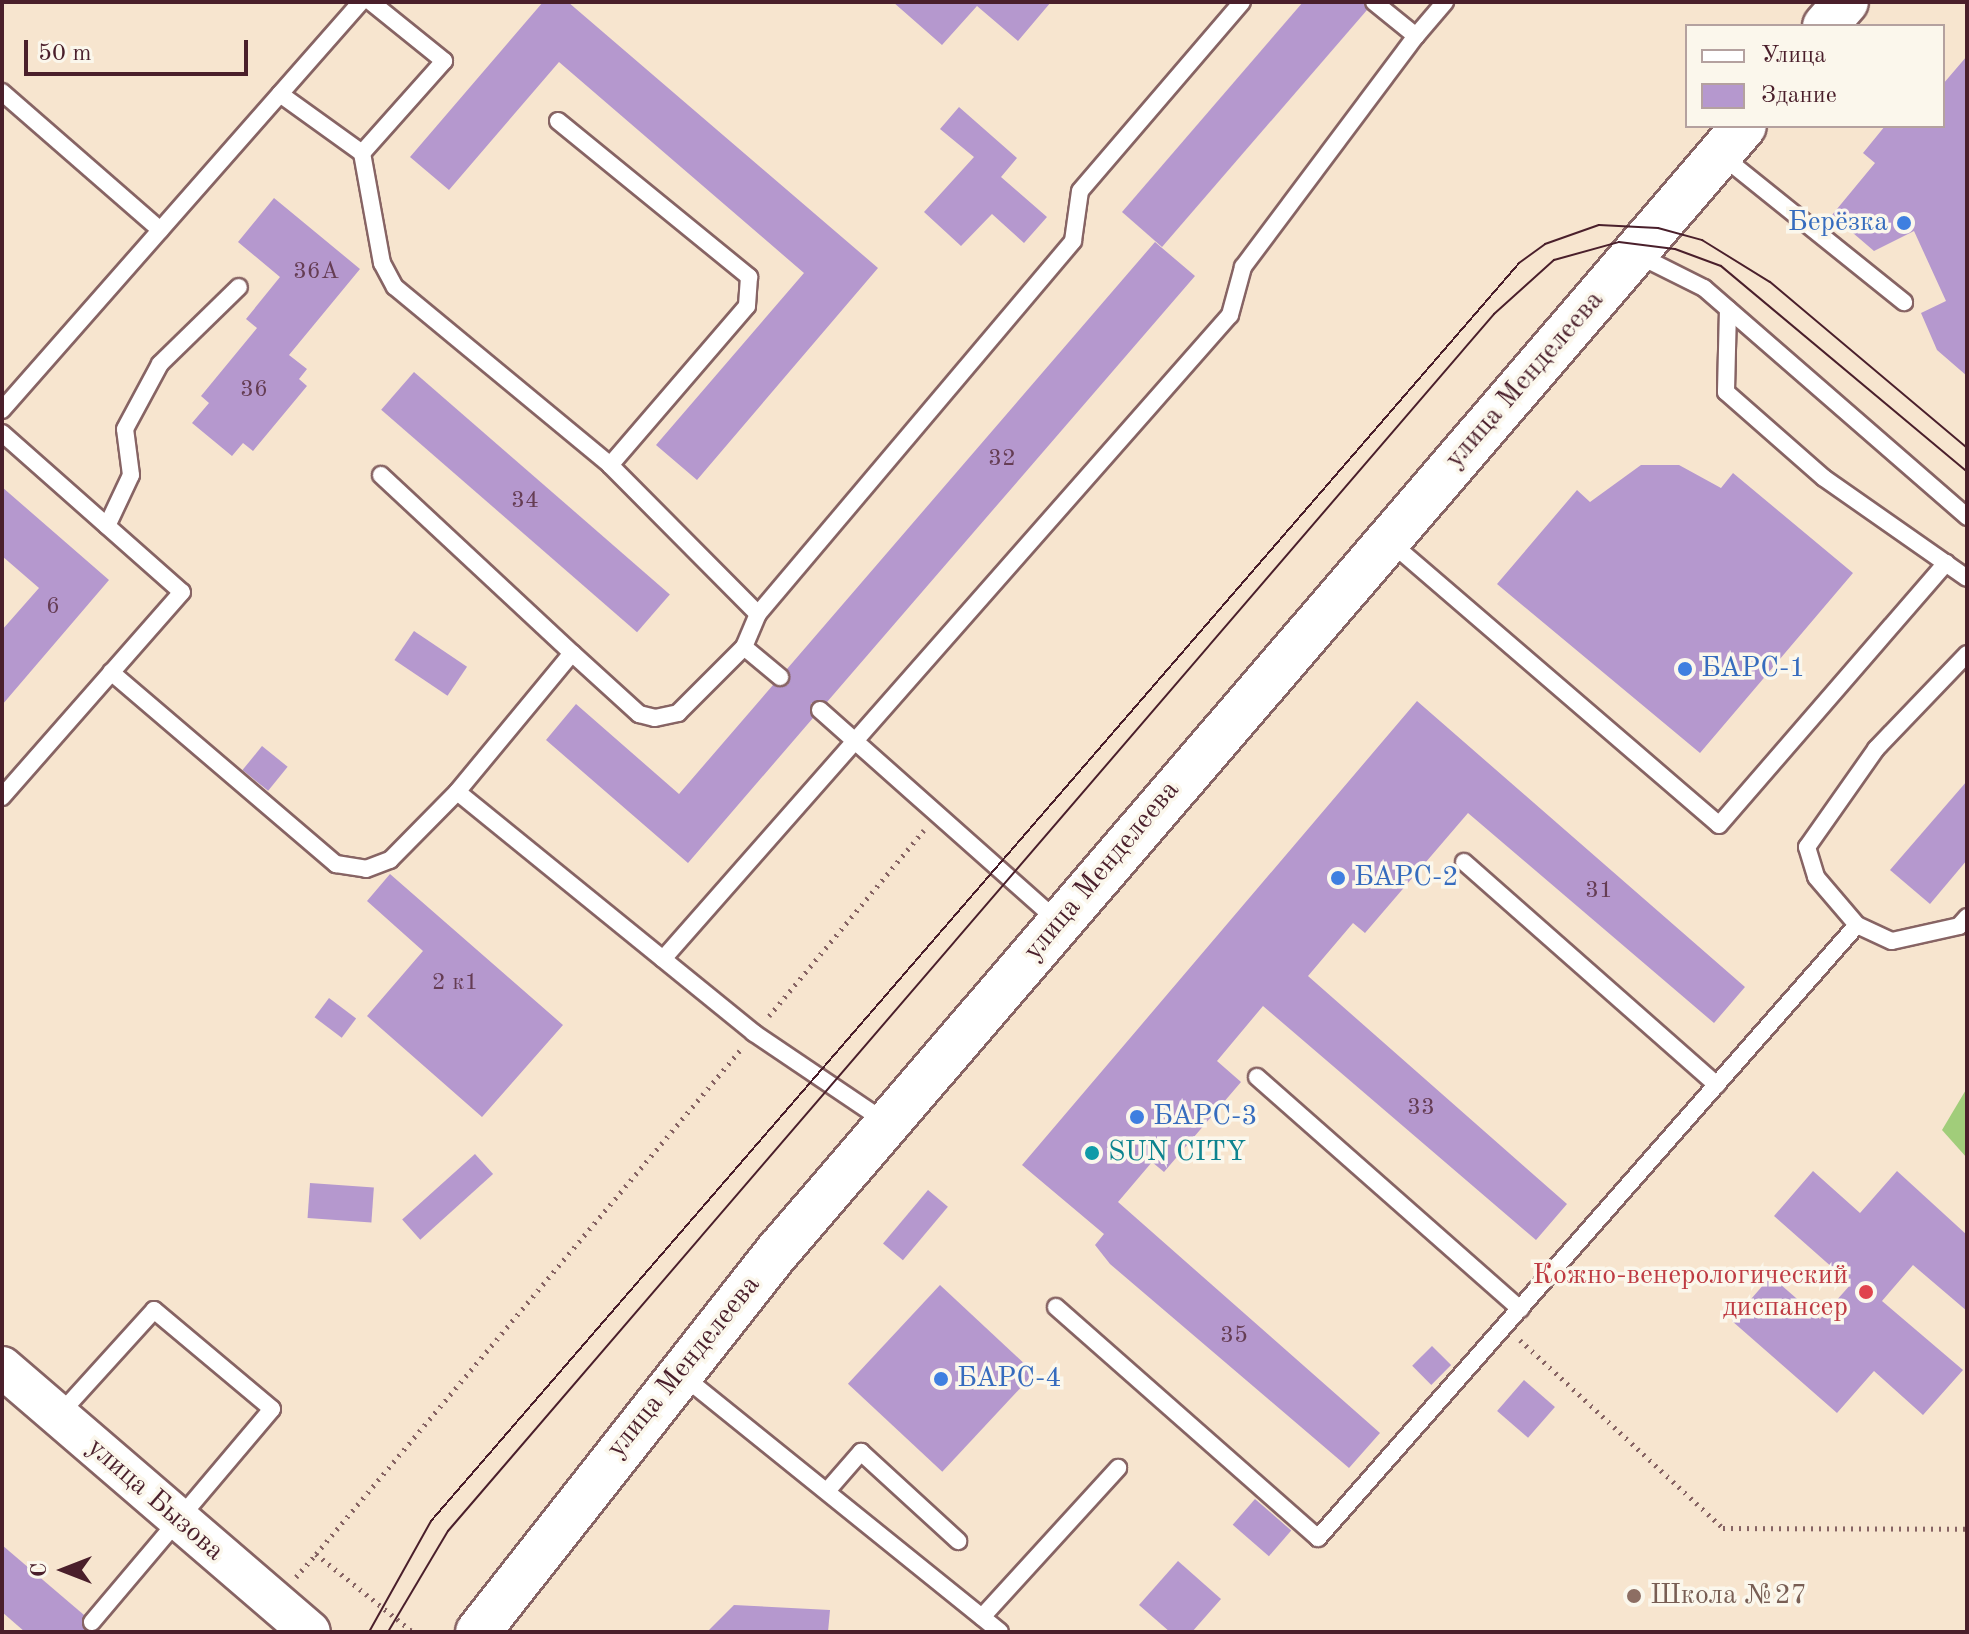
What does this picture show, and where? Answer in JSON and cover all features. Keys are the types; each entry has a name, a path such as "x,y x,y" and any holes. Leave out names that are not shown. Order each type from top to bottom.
{"main road":[{"path":"1827,24 1846,2"},
{"name":"улица Менделеева","path":"478,1632 678,1372 887,1123 1732,140"}],"street":[{"name":"улица Бызова","path":"2,1367 310,1632"}],"lane":[{"path":"2,410 361,2"},
{"path":"362,153 444,61 371,2"},
{"path":"381,475 639,714 655,718 678,713 744,647 758,614 1073,241 1080,191 1242,2"},
{"path":"1374,2 1416,36"},
{"path":"663,959 860,743 1230,315 1243,267 1416,36 1445,2"},
{"path":"2,92 160,230"},
{"path":"280,94 362,153 382,263 395,287 610,465 758,614"},
{"path":"558,121 749,277 747,306 610,465"},
{"path":"1732,140 1904,302"},
{"path":"1635,254 1684,275 1728,309 1967,517"},
{"path":"107,526 131,475 125,429 160,364 239,287"},
{"path":"1728,309 1726,392 1824,478 1967,578"},
{"path":"2,433 182,592 2,797"},
{"path":"1386,539 1719,825 1946,563"},
{"path":"744,647 780,677"},
{"path":"111,672 336,864 366,869 390,860 457,792 572,653"},
{"path":"1967,654 1876,749 1807,847 1816,877 1857,925 1892,941 1959,926 1967,917"},
{"path":"820,710 1059,922"},
{"path":"457,792 754,1033 887,1123"},
{"path":"1464,862 1717,1085"},
{"path":"1056,1307 1318,1538 1857,925"},
{"path":"1257,1077 1520,1309"},
{"path":"58,1416 154,1310 272,1409 174,1517 92,1622"},
{"path":"678,1372 1000,1632"},
{"path":"827,1491 861,1452 958,1541"},
{"path":"982,1617 1118,1468"}],"path":[{"path":"273,1603 937,814"},
{"path":"1505,1326 1723,1528 1967,1529"},
{"path":"316,1554 413,1632"}],"green space":[{"path":"1967,1088 1967,1158 1942,1130"}],"building":[{"path":"543,2 568,2 878,268 697,480 656,445 804,273 559,62 449,190 410,157"},
{"path":"893,2 1051,2 1018,41 977,6 942,45"},
{"path":"1303,2 1363,2 1367,10 1162,247 1122,212"},
{"name":"Берёзка","path":"1967,56 1967,376 1937,350 1921,313 1946,301 1914,231 1874,251 1832,215 1875,163 1863,153 1883,128 1945,128 1945,82"},
{"path":"959,107 1017,158 1001,177 1047,217 1024,243 992,214 961,246 924,212 974,157 940,129"},
{"path":"274,198 360,269 289,355 307,369 299,379 307,386 253,451 243,443 232,456 192,423 209,403 201,396 257,328 246,319 280,277 238,242"},
{"path":"1155,242 1195,276 827,702 811,703 813,718 688,863 546,740 576,704 679,794 773,685 788,685 787,669"},
{"path":"414,372 670,594 637,632 381,410"},
{"name":"БАРС-1","path":"1641,465 1679,465 1721,488 1733,473 1853,573 1700,753 1497,584 1577,490 1590,502"},
{"path":"2,487 109,580 2,705 2,630 39,588 2,556"},
{"path":"414,631 467,667 447,696 394,660"},
{"path":"1417,701 1745,987 1714,1023 1468,813 1365,933 1353,923 1308,976 1567,1204 1536,1240 1263,1006 1217,1061 1241,1082 1164,1172 1152,1162 1118,1202 1380,1433 1349,1468 1110,1264 1095,1245 1104,1234 1022,1165"},
{"path":"262,746 288,767 268,791 242,770"},
{"path":"1967,781 1967,860 1930,904 1890,870"},
{"path":"390,874 563,1025 482,1117 367,1016 423,951 367,901"},
{"path":"329,998 356,1018 342,1038 315,1017"},
{"path":"475,1154 493,1174 420,1240 402,1220"},
{"name":"Кожно-венерологический диспансер","path":"1813,1171 1860,1213 1897,1171 1967,1235 1967,1311 1913,1265 1882,1301 1963,1370 1923,1415 1874,1371 1837,1413 1732,1321 1771,1276 1820,1319 1851,1284 1774,1216"},
{"path":"310,1183 374,1187 371,1222 308,1218"},
{"path":"928,1190 948,1207 903,1260 883,1244"},
{"name":"БАРС-4","path":"940,1285 1034,1373 942,1472 848,1384"},
{"path":"1432,1346 1451,1365 1431,1385 1412,1366"},
{"path":"1524,1380 1555,1407 1528,1438 1497,1411"},
{"path":"1255,1499 1291,1530 1269,1556 1233,1525"},
{"path":"2,1545 84,1615 88,1632 25,1632 2,1612"},
{"path":"1178,1561 1221,1599 1192,1632 1170,1632 1139,1605"},
{"path":"734,1605 830,1610 828,1632 707,1632"}],"tram line":[{"path":"369,1632 431,1521 1519,263 1545,244 1599,225 1658,228 1702,240 1770,282 1967,448"},
{"path":"388,1632 448,1531 1494,314 1554,260 1619,242 1675,249 1721,266 1967,472"}],"place":[{"name":"Берёзка","path":"1904,223"},
{"name":"БАРС-1","path":"1685,669"},
{"name":"БАРС-2","path":"1338,878"},
{"name":"БАРС-3","path":"1137,1117"},
{"name":"SUN CITY","path":"1092,1153"},
{"name":"Кожно-венерологический диспансер","path":"1866,1292"},
{"name":"БАРС-4","path":"941,1379"},
{"name":"Школа №27","path":"1634,1596"}]}
